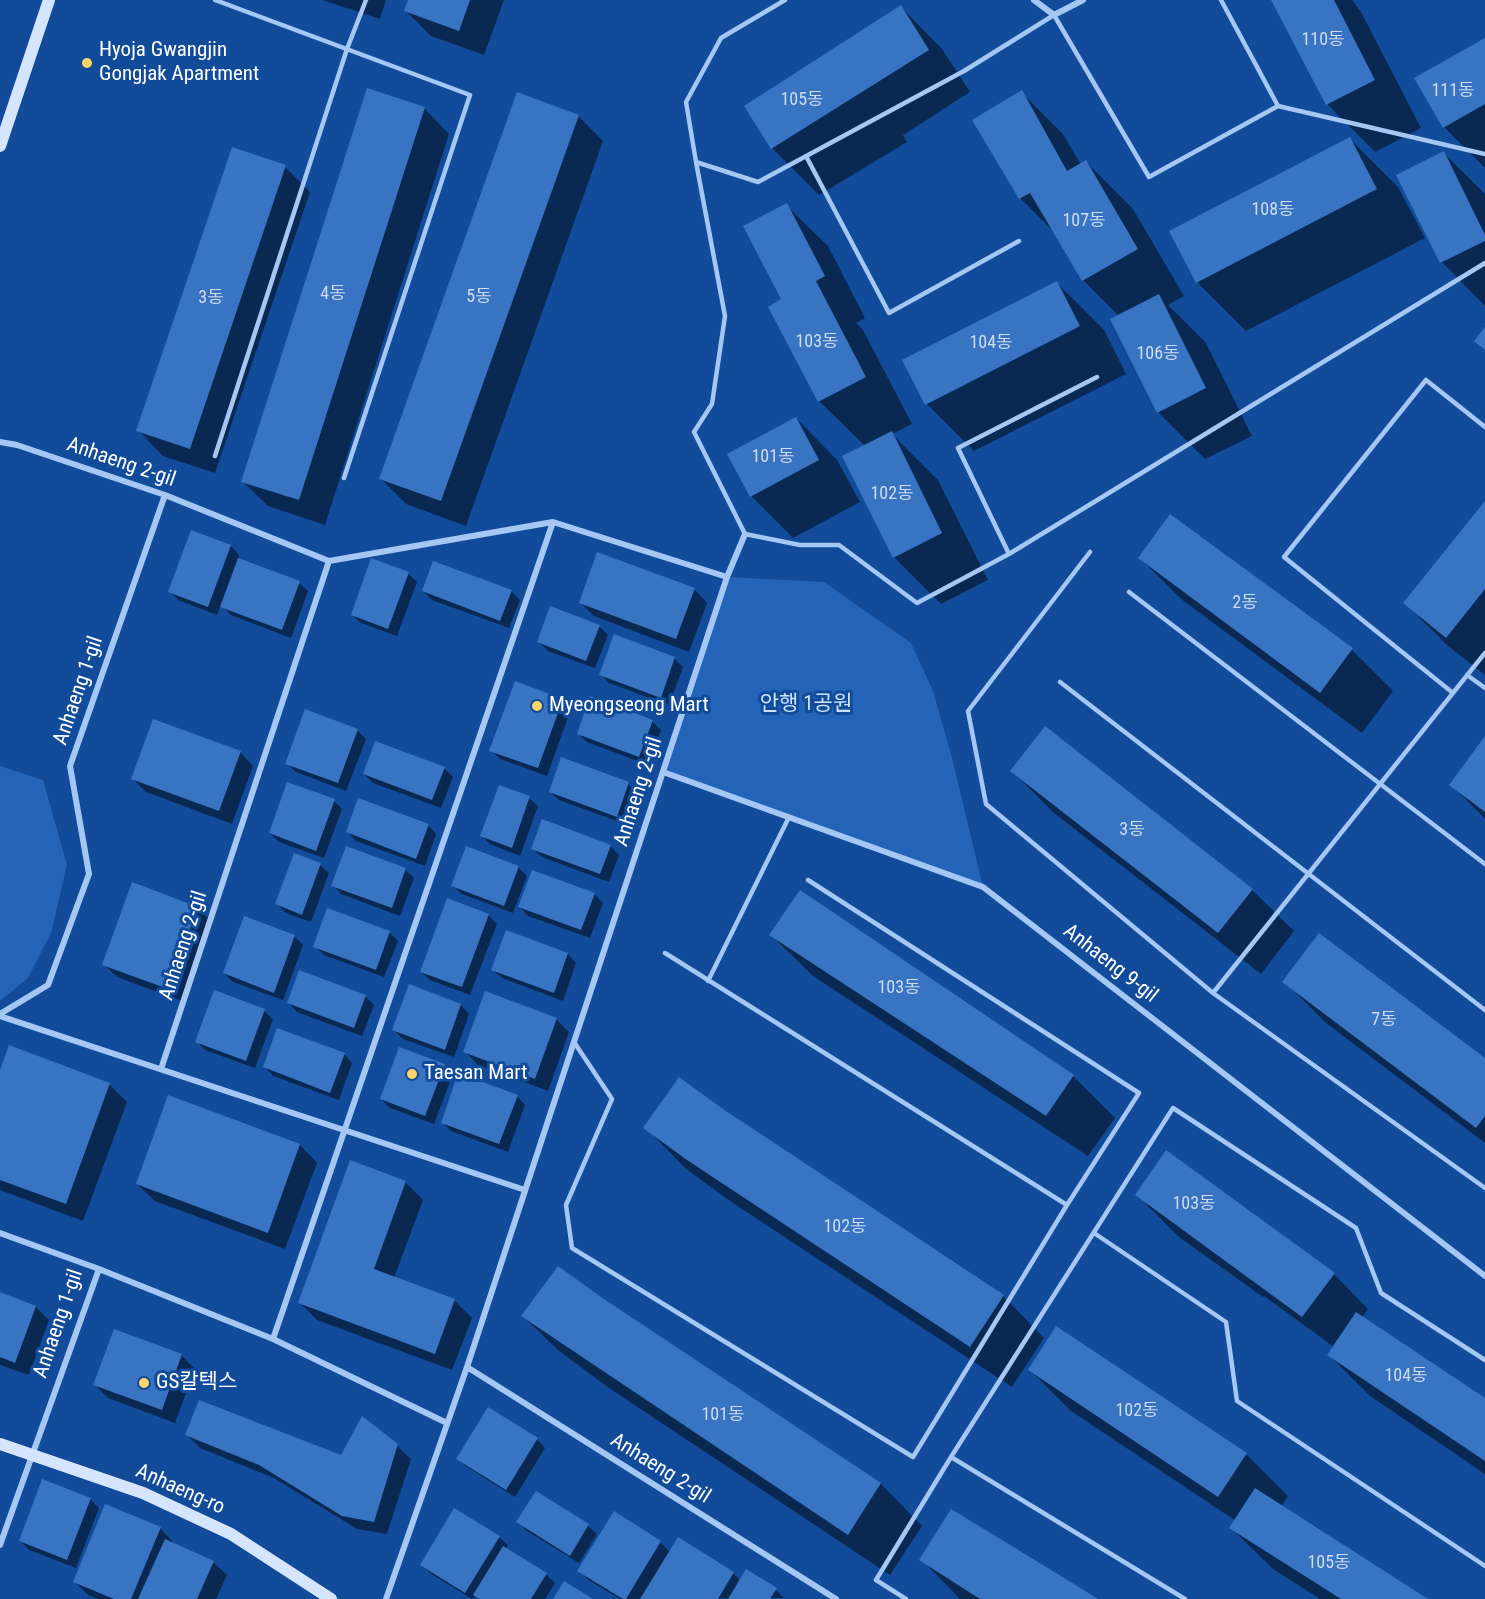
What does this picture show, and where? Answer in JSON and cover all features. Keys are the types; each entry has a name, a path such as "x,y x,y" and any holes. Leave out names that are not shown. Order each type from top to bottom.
{"street":[{"path":"0,146 49,0"},
{"path":"1034,0 1054,15 1083,0"},
{"name":"Anhaeng 2-gil","path":"0,442 17,445 165,495 329,561 161,1069"},
{"name":"Anhaeng 1-gil","path":"0,1015 48,985 89,874 70,766 165,495"},
{"path":"273,1339 553,522"},
{"path":"329,561 553,522 727,578"},
{"name":"Anhaeng 2-gil","path":"386,1599 467,1367 727,578 745,534"},
{"name":"Anhaeng 9-gil","path":"663,772 984,887 1485,1275"},
{"name":"Anhaeng 1-gil","path":"0,1015 343,1130"},
{"path":"343,1130 525,1190"},
{"name":"Anhaeng 1-gil","path":"0,1233 99,1269 0,1545"},
{"path":"99,1269 273,1339 447,1423"},
{"name":"Anhaeng 2-gil","path":"467,1367 836,1599"},
{"name":"Anhaeng-ro","path":"0,1444 143,1493 231,1534 331,1599"}],"lane":[{"path":"215,0 470,95 344,478"},
{"path":"215,456 347,49 366,0"},
{"path":"785,0 721,38 686,102 725,316 712,404 694,432 745,534 800,545 839,545 917,603 1010,554 1485,263"},
{"path":"1221,0 1278,106"},
{"path":"696,162 758,182 964,71 1054,15 1149,177 1278,106 1485,154"},
{"path":"806,156 889,313 1019,241"},
{"path":"1010,554 958,448 1098,376"},
{"path":"1453,693 1284,557 1426,380 1485,427"},
{"path":"1090,552 968,711 986,804 1213,993 1485,1188"},
{"path":"1129,592 1485,864"},
{"path":"1213,993 1485,652"},
{"path":"1467,675 1485,688"},
{"path":"1060,682 1485,1010"},
{"path":"708,981 789,817"},
{"path":"574,1042 612,1099 566,1205 572,1248 913,1457 1067,1206 1139,1094 808,880"},
{"path":"664,953 1067,1206"},
{"path":"906,1599 876,1580 951,1457 1173,1108 1356,1228 1381,1293 1485,1360"},
{"path":"1094,1233 1226,1322 1237,1401 1485,1566"},
{"path":"951,1457 1185,1599"}],"green space":[{"name":"안행 1공원","path":"727,577 824,582 911,643 933,691 952,758 983,887 663,772"},
{"path":"0,766 43,780 67,865 51,933 28,978 0,1001"}],"building":[{"path":"408,0 470,0 459,31 404,11"},
{"path":"1271,0 1334,0 1375,80 1326,105"},
{"path":"901,5 929,50 771,149 744,106"},
{"path":"1485,38 1485,104 1443,128 1414,78"},
{"path":"367,88 425,107 299,500 241,482"},
{"path":"1022,90 1067,171 1086,160 1138,249 1082,281 1030,193 1019,199 972,120"},
{"path":"517,92 579,115 441,501 379,479"},
{"path":"1350,137 1377,189 1196,283 1169,231"},
{"path":"232,147 286,165 190,449 136,431"},
{"path":"1444,151 1485,235 1485,241 1440,263 1396,175"},
{"path":"787,203 825,276 816,281 866,377 818,402 768,307 781,299 743,226"},
{"path":"1057,281 1080,326 925,405 902,360"},
{"path":"1159,294 1206,388 1157,413 1110,319"},
{"path":"1485,327 1485,350 1474,341"},
{"path":"796,417 819,460 750,497 727,454"},
{"path":"892,431 942,533 893,558 842,456"},
{"path":"1485,501 1485,589 1446,638 1403,603"},
{"path":"1170,514 1353,648 1320,693 1138,558"},
{"path":"191,530 231,545 208,607 168,592"},
{"path":"597,552 695,588 676,639 579,603"},
{"path":"238,558 300,581 282,630 220,607"},
{"path":"371,558 409,572 388,629 351,615"},
{"path":"433,561 512,590 500,621 422,591"},
{"path":"550,606 600,625 586,661 537,642"},
{"path":"614,634 675,657 661,698 599,675"},
{"path":"515,681 563,699 538,768 489,751"},
{"path":"590,696 653,720 639,757 577,734"},
{"path":"305,709 358,729 338,783 285,764"},
{"path":"153,719 241,751 219,811 131,779"},
{"path":"1045,726 1253,889 1218,933 1010,771"},
{"path":"1485,736 1485,812 1449,785"},
{"path":"375,741 445,767 432,800 363,774"},
{"path":"561,757 629,782 617,817 549,792"},
{"path":"287,782 335,799 316,851 269,833"},
{"path":"499,785 530,796 512,848 480,836"},
{"path":"358,798 429,824 416,859 346,832"},
{"path":"542,819 611,845 600,874 531,849"},
{"path":"346,846 406,868 392,908 331,886"},
{"path":"466,846 519,866 504,906 451,886"},
{"path":"294,853 321,863 302,915 275,904"},
{"path":"532,870 595,893 581,930 518,907"},
{"path":"132,882 198,907 168,989 102,965"},
{"path":"800,890 1074,1075 1046,1116 769,935"},
{"path":"447,898 489,914 462,987 420,972"},
{"path":"327,908 390,931 376,970 313,947"},
{"path":"244,916 295,935 274,993 223,973"},
{"path":"506,930 568,953 554,993 491,970"},
{"path":"1319,933 1485,1058 1485,1116 1476,1128 1282,982"},
{"path":"299,970 366,995 354,1028 287,1003"},
{"path":"409,984 461,1004 445,1050 392,1030"},
{"path":"214,990 265,1009 246,1061 195,1042"},
{"path":"485,991 557,1018 535,1079 463,1052"},
{"path":"277,1028 345,1053 330,1093 263,1067"},
{"path":"9,1045 110,1083 66,1204 0,1180 0,1070"},
{"path":"399,1047 445,1064 425,1116 380,1099"},
{"path":"458,1073 518,1095 499,1144 441,1123"},
{"path":"679,1077 723,1109 1004,1295 970,1347 687,1160 643,1128"},
{"path":"168,1095 300,1144 268,1233 136,1184"},
{"path":"1166,1150 1335,1273 1302,1317 1135,1195"},
{"path":"350,1160 406,1181 374,1269 455,1299 435,1354 298,1303"},
{"path":"558,1266 881,1483 848,1535 521,1316"},
{"path":"0,1292 36,1306 15,1363 0,1357"},
{"path":"1356,1312 1485,1398 1485,1461 1327,1355"},
{"path":"1056,1326 1247,1453 1218,1497 1028,1370"},
{"path":"114,1329 182,1354 162,1410 93,1385"},
{"path":"199,1400 341,1455 362,1416 398,1444 374,1522 342,1516 259,1465 185,1435"},
{"path":"488,1407 538,1438 506,1490 456,1459"},
{"path":"42,1479 91,1498 67,1560 19,1541"},
{"path":"1255,1488 1428,1599 1341,1599 1229,1528"},
{"path":"536,1491 589,1524 570,1556 516,1522"},
{"path":"105,1504 161,1527 131,1599 114,1599 73,1582"},
{"path":"454,1508 500,1536 465,1593 420,1565"},
{"path":"951,1509 1098,1599 980,1599 919,1560"},
{"path":"614,1511 661,1541 626,1599 577,1571"},
{"path":"678,1537 734,1572 718,1599 640,1599"},
{"path":"165,1539 214,1561 197,1599 138,1599"},
{"path":"503,1546 547,1573 531,1599 479,1599 473,1595"},
{"path":"746,1569 777,1588 770,1599 728,1599"},
{"path":"564,1581 593,1599 553,1599"}],"place":[{"name":"Hyoja Gwangjin Gongjak Apartment","path":"87,63"},
{"name":"Myeongseong Mart","path":"537,706"},
{"name":"Taesan Mart","path":"412,1074"},
{"name":"GS칼텍스","path":"144,1383"}]}
